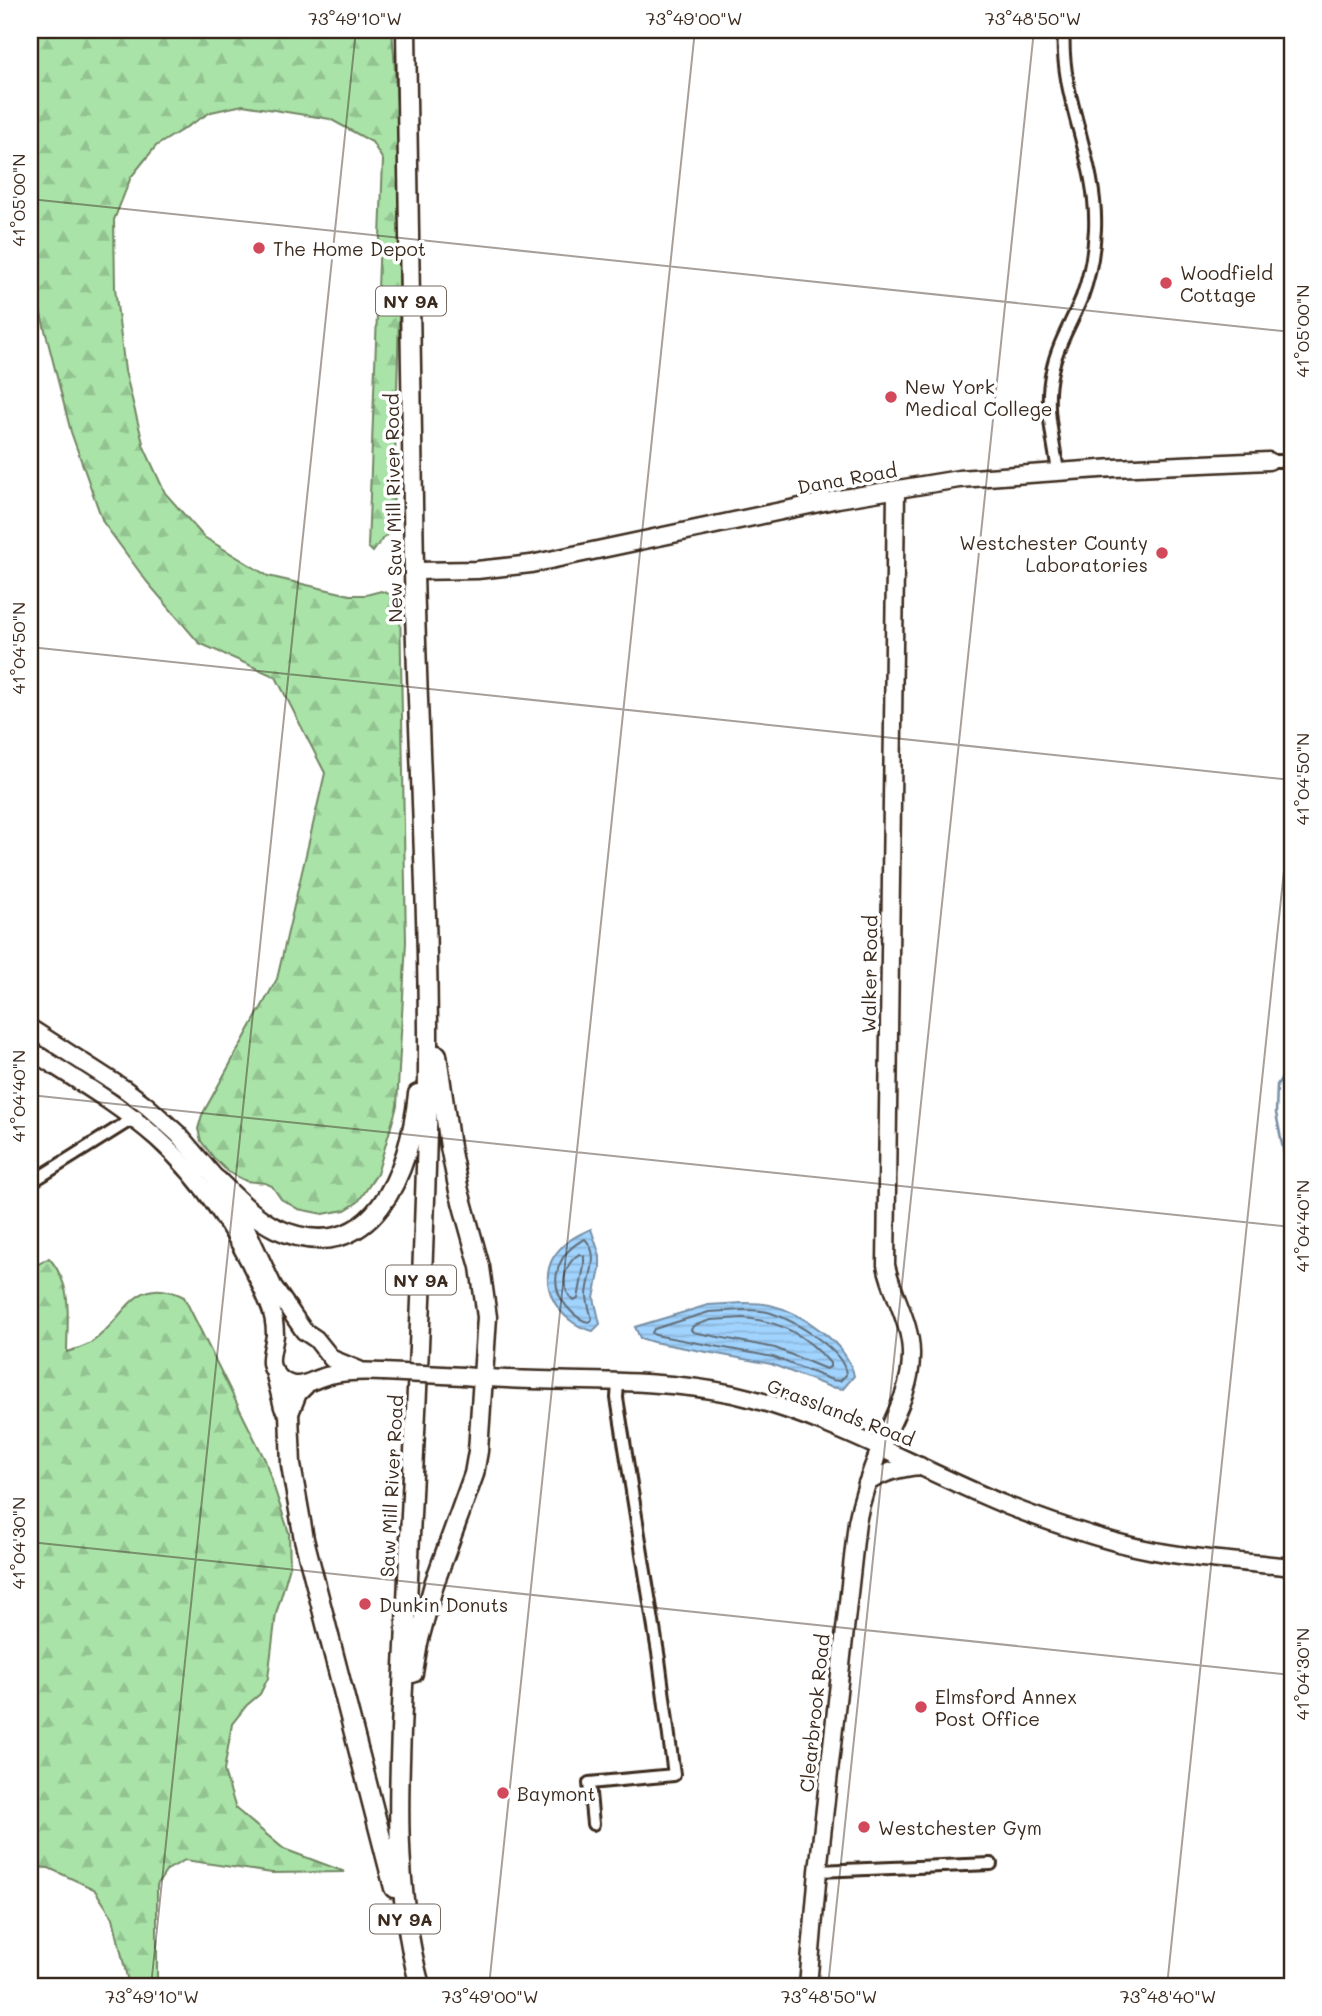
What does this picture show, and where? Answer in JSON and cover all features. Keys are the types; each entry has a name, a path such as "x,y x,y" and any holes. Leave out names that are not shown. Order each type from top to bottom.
{"main road":[{"name":"New Saw Mill River Road","path":"406,30 414,571 428,986"},
{"path":"217,1180 252,1213 274,1227 296,1236 317,1239 339,1237 358,1228 374,1214 390,1194 409,1149 415,1121 428,986"},
{"path":"400,1766 425,1615 474,1475 487,1317 485,1291 458,1191 450,1147 428,986"},
{"name":"Saw Mill River Road","path":"420,1986 403,1904 399,1810 426,1194 428,986"},
{"path":"276,1375 284,1407 289,1413"},
{"path":"312,1382 297,1393 289,1413 292,1465 304,1539 412,1955"},
{"path":"369,1797 376,1804 399,1810"}],"street":[{"path":"1058,471 1050,424 1048,389 1058,349 1082,297 1090,272 1096,207 1093,181 1066,72 1064,30"},
{"name":"Dana Road","path":"414,571 477,570 531,564 838,499 959,480 1058,471 1292,461"},
{"name":"Walker Road","path":"880,1447 905,1395 911,1373 912,1351 908,1330 891,1287 886,1265 896,491"},
{"path":"30,1028 147,1106 177,1134 217,1180 246,1228 273,1286 304,1331 317,1339 332,1359 359,1370"},
{"path":"30,1050 134,1119 159,1140 186,1169 227,1223 270,1306 275,1332 270,1362 276,1375 289,1384 312,1382 330,1374 359,1370"},
{"path":"30,1183 134,1119 147,1106"},
{"path":"274,1341 284,1333 304,1331"},
{"path":"312,1382 324,1361 323,1350"},
{"name":"Grasslands Road","path":"359,1370 483,1378 663,1384 733,1394 880,1447 1009,1506 1120,1544 1171,1554 1292,1567"},
{"path":"593,1825 589,1783 674,1775 659,1659 617,1398 618,1383"},
{"name":"Clearbrook Road","path":"808,1986 818,1871 857,1521 880,1447"},
{"path":"867,1483 882,1474 920,1466"},
{"path":"818,1871 991,1864"}],"green space":[{"path":"30,30 392,30 400,213 394,530 383,538 373,552 368,547 383,160 372,142 330,119 243,105 211,112 156,146 131,177 114,220 115,288 125,371 144,447 165,493 204,537 268,576 350,595 381,591 392,595 400,603 406,942 397,1106 377,1174 358,1202 345,1210 323,1214 298,1209 281,1199 272,1186 246,1181 228,1172 201,1141 198,1129 202,1115 277,979 325,773 276,677 199,643 147,582 103,522 71,432 30,271"},
{"path":"49,1258 57,1269 66,1292 67,1352 92,1342 142,1294 153,1290 167,1291 184,1297 265,1460 289,1533 290,1566 276,1614 268,1678 260,1694 232,1724 224,1771 236,1809 284,1849 345,1872 272,1873 185,1860 167,1870 157,1885 157,1986 129,1986 113,1918 94,1889 49,1868 30,1867 30,1269"}],"water":[{"path":"591,1229 600,1256 594,1298 600,1324 593,1331 580,1327 560,1310 549,1287 548,1274 551,1262 562,1246"},
{"path":"708,1305 770,1305 809,1322 843,1352 854,1376 843,1389 830,1387 771,1364 640,1338 635,1327"}],"waterway":[{"path":"1292,1062 1277,1085 1276,1113 1290,1185 1292,1242"}],"place":[{"name":"The Home Depot","path":"259,248"},
{"name":"Woodfield Cottage","path":"1166,283"},
{"name":"New York Medical College","path":"891,397"},
{"name":"Westchester County Laboratories","path":"1162,553"},
{"name":"Dunkin Donuts","path":"365,1604"},
{"name":"Elmsford Annex Post Office","path":"921,1707"},
{"name":"Baymont","path":"503,1793"},
{"name":"Westchester Gym","path":"864,1827"}]}
